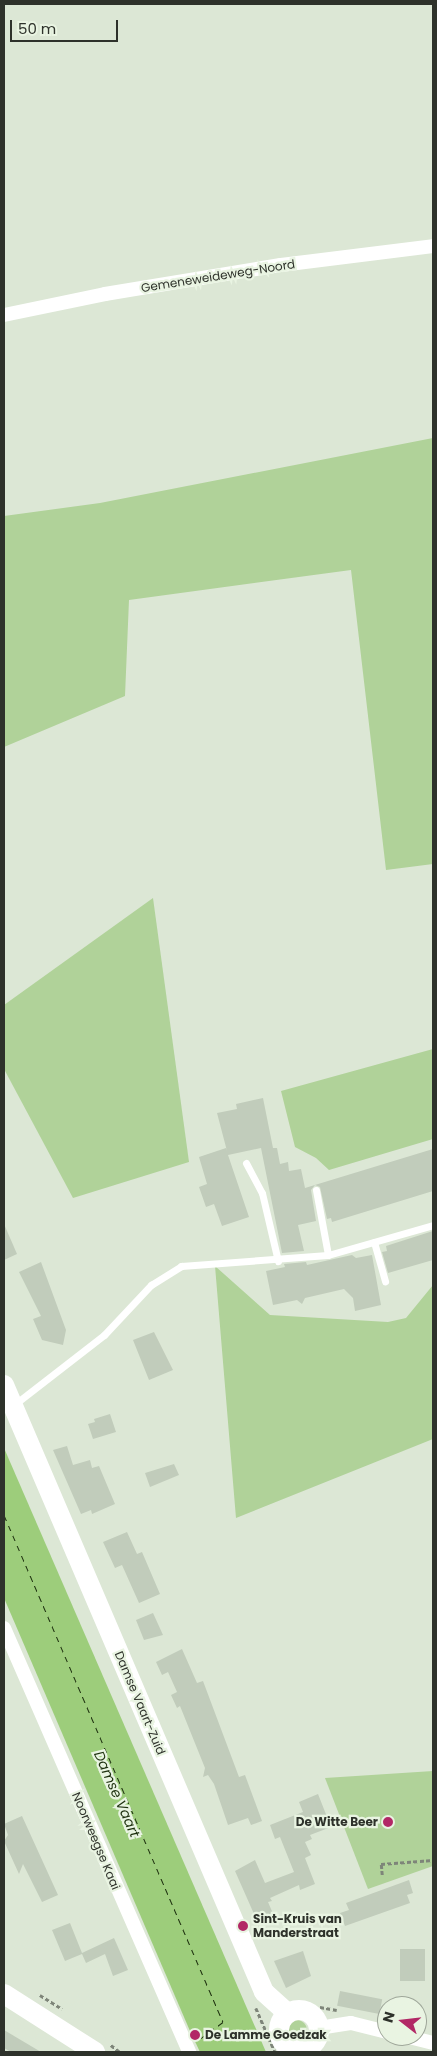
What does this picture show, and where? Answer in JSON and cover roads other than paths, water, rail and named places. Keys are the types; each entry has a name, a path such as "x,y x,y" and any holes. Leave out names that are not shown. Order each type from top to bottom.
{"street":[{"name":"Gemeneweideweg-Noord","path":"4,315 105,294 242,272 433,246"},
{"name":"Damse Vaart-Zuid","path":"4,1385 264,1992 287,2013"},
{"name":"Noorweegse Kaai","path":"4,1628 189,2052"},
{"path":"4,1994 95,2052"},
{"path":"308,2011 319,2028 316,2042 304,2051 291,2049 274,2037 287,2013 308,2011"},
{"path":"319,2028 351,2023 377,2030"}],"lane":[{"path":"246,1163 262,1193 278,1261"},
{"path":"316,1190 328,1255"},
{"path":"13,1406 104,1335 150,1285 165,1274 181,1266 199,1263 278,1261 328,1255 433,1225"},
{"path":"374,1242 385,1282"}],"water":[{"name":"Damse Vaart","path":"4,1448 266,2052 200,2052 190,2031 4,1598"}],"place":[{"name":"De Witte Beer","path":"388,1822"},
{"name":"Sint-Kruis van Manderstraat","path":"243,1926"},
{"name":"De Lamme Goedzak","path":"195,2035"}]}
